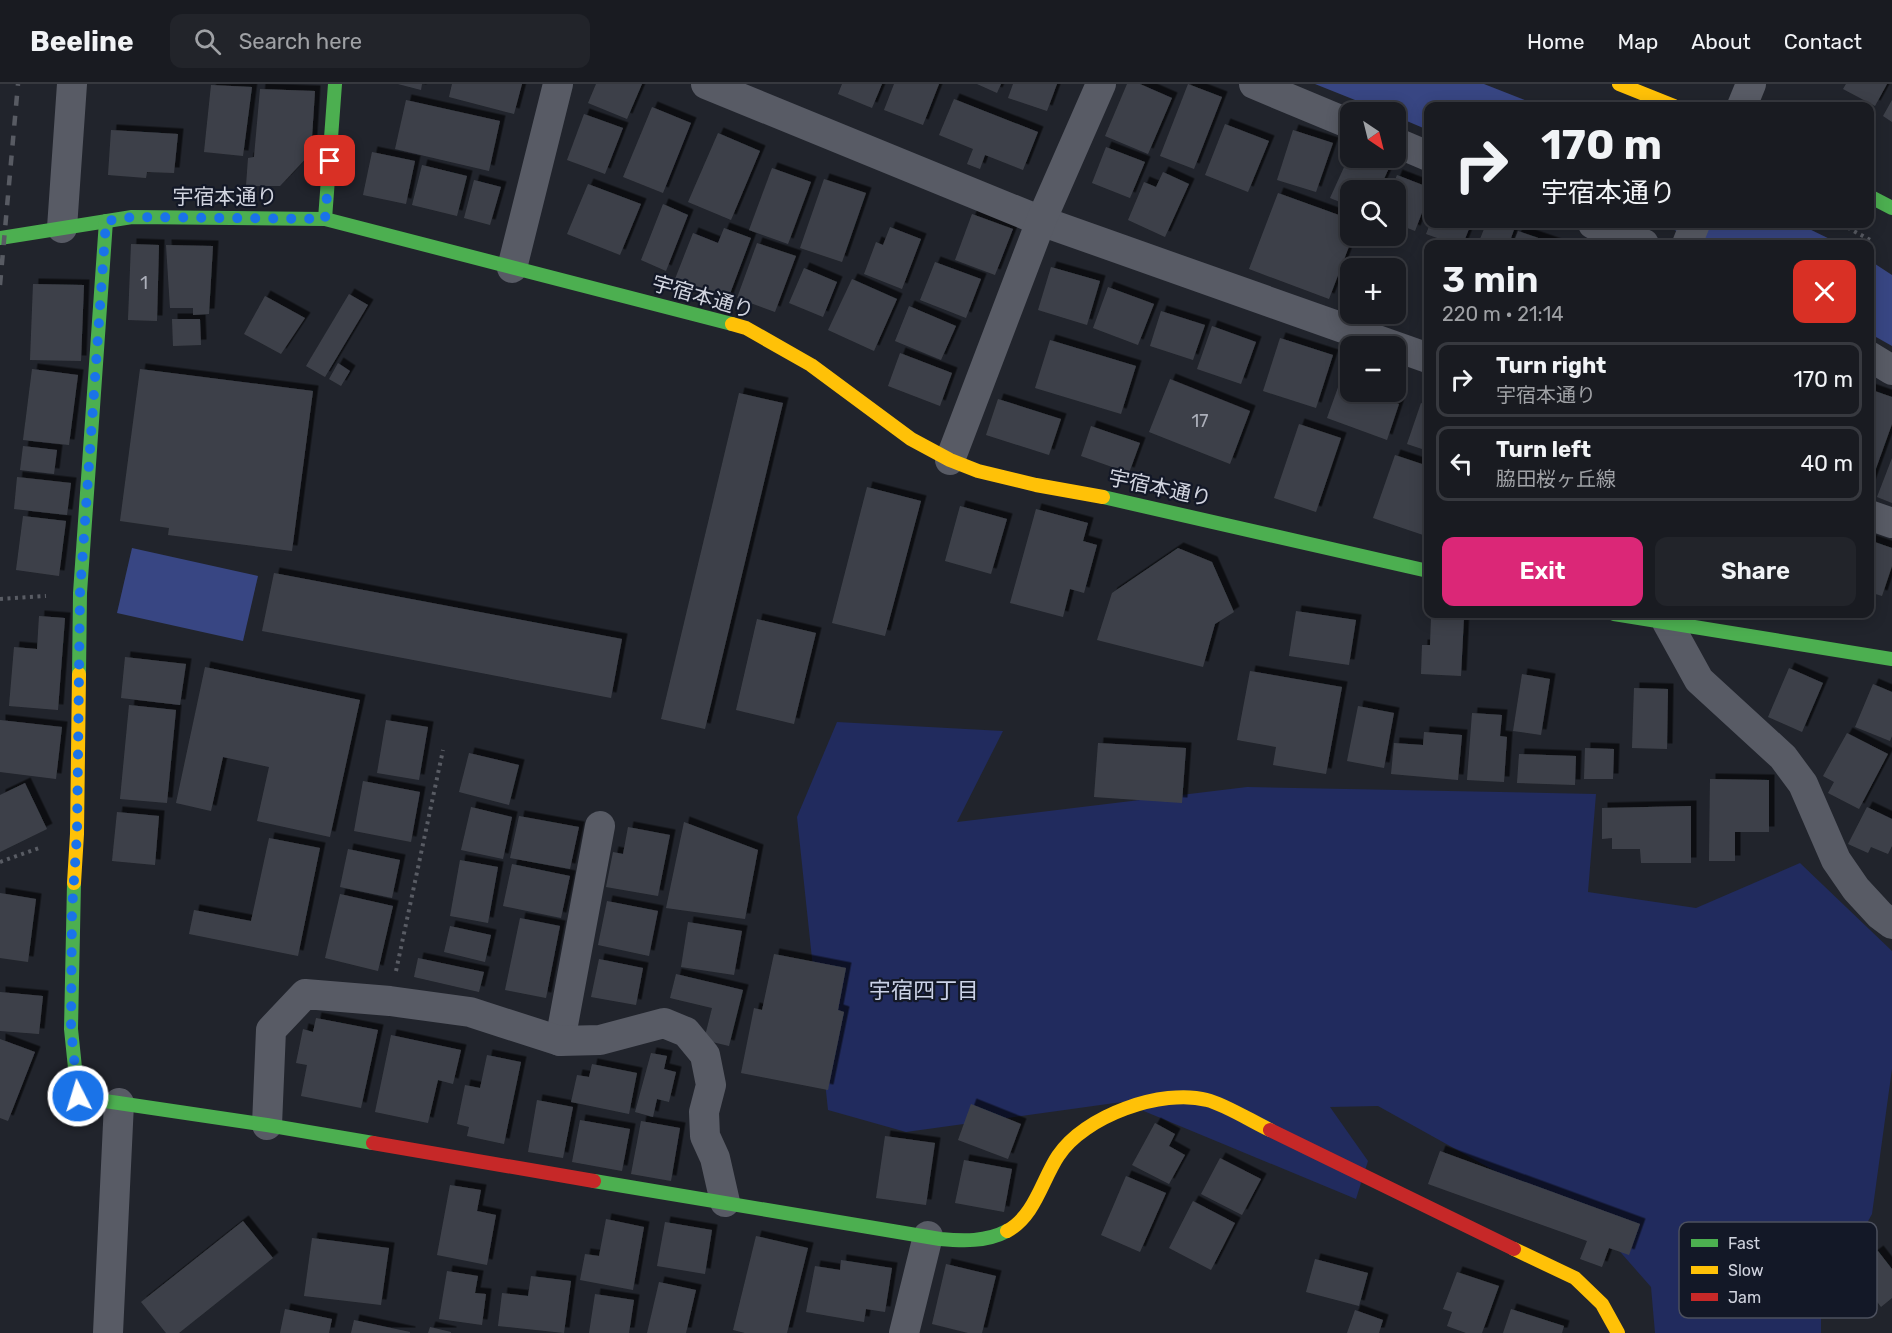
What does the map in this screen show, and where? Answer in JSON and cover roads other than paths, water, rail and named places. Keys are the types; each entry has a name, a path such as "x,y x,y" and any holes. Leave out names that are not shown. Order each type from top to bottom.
{"street":[{"path":"62,228 72,84"},
{"path":"325,219 335,84"},
{"path":"512,268 558,84"},
{"path":"706,84 1041,220 1424,357"},
{"path":"950,460 1041,220 1101,84"},
{"path":"1254,84 1340,120"},
{"path":"1619,84 1664,102"},
{"path":"1744,102 1751,84"},
{"path":"1406,147 1424,154"},
{"path":"1874,199 1892,208"},
{"name":"宇宿本通り","path":"0,238 132,217 325,219 746,328 811,365 911,439 950,460 978,471 1036,485 1135,503 1424,570"},
{"path":"106,221 80,593 77,834 72,910 71,1029 78,1096 267,1125 966,1241 1000,1235 1019,1223 1036,1200 1061,1152 1079,1134 1122,1110 1170,1097 1208,1100 1575,1278 1602,1304 1618,1333"},
{"path":"1603,228 1634,240"},
{"path":"1874,359 1892,370"},
{"path":"1874,517 1892,523"},
{"path":"1640,618 1892,659"},
{"path":"1667,622 1699,680 1783,757 1803,784 1836,860 1856,889 1892,924"},
{"path":"560,1041 600,826"},
{"path":"267,1125 272,1030 305,994 390,1001 470,1012 560,1041 600,1040 664,1023 686,1032 705,1055 711,1084 704,1112 705,1136 715,1158 725,1202"},
{"path":"108,1333 119,1103"},
{"path":"904,1333 928,1236"}],"railway":[{"path":"0,285 18,84"}],"district":[{"name":"宇宿四丁目","path":"924,990"}]}
